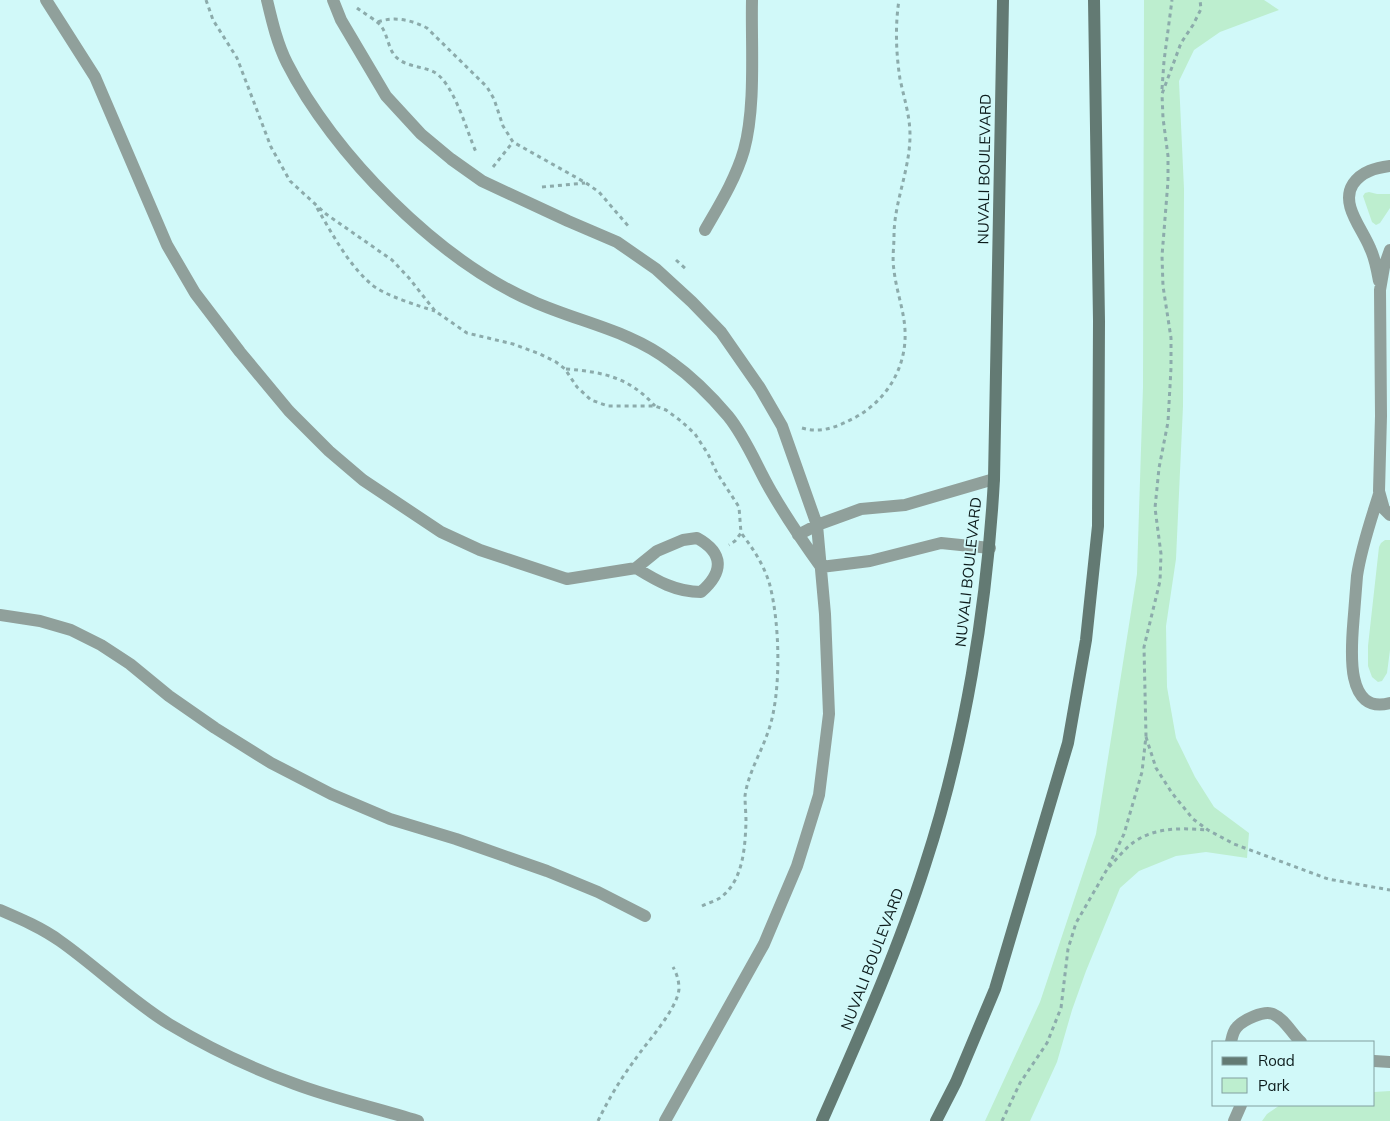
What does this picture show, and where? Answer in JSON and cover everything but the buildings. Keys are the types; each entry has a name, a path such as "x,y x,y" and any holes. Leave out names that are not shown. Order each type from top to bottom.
{"main road":[{"name":"NUVALI BOULEVARD","path":"822,1121 877,996 925,865 953,767 976,651 990,548 994,478 1003,0"},
{"path":"936,1121 956,1082 995,990 1068,743 1086,640 1098,516 1099,321 1094,0"}],"street":[{"path":"46,0 95,77 167,245 194,292 289,411 329,451 363,480 441,532 480,550 567,579 636,568 657,551 683,540 697,538 709,545 716,556 718,570 713,582 702,592 686,592 659,582 636,568"},
{"path":"267,0 273,26 287,62 309,98 330,130 404,213 447,250 489,280 533,302 629,337 670,361 701,388 729,417 798,535 821,567"},
{"path":"333,0 341,20 386,96 421,134 482,181 617,242 656,269 721,332 760,388 782,426 817,525 825,614 828,714 819,795 797,866 764,944 665,1121"},
{"path":"705,230 735,174 744,149 750,110 752,0"},
{"path":"1380,290 1373,256 1349,202 1348,192 1358,177 1374,168 1390,166"},
{"path":"1390,250 1384,267 1380,290 1381,416 1379,491 1358,574 1351,664 1356,685 1364,699 1374,704 1390,704"},
{"path":"798,535 817,525 861,509 905,505 994,478"},
{"path":"1379,491 1384,509 1390,515"},
{"path":"821,567 870,561 941,543 990,548"},
{"path":"0,615 40,621 71,630 101,645 130,664 169,696 215,728 271,763 331,794 390,819 456,839 547,871 598,892 645,916"},
{"path":"0,910 26,921 59,941 131,998 166,1022 202,1043 248,1066 296,1085 418,1121"},
{"path":"1231,1041 1237,1027 1262,1013 1272,1013 1282,1020 1300,1041"},
{"path":"1375,1061 1390,1062"},
{"path":"1234,1121 1240,1106"}],"path":[{"path":"206,0 213,20 237,58 270,148 290,181 316,206 392,260 435,311"},
{"path":"800,428 815,430 839,426 865,412 884,394 896,379 904,354 905,328 894,269 894,231 898,202 908,165 910,135 896,48 899,0"},
{"path":"1002,1121 1020,1083 1047,1044 1061,1008 1068,949 1073,932 1124,834 1142,772 1146,736 1144,647 1160,580 1161,554 1155,508 1158,468 1168,422 1171,368 1172,338 1164,286 1162,256 1167,213 1168,173 1162,94 1164,61 1172,0"},
{"path":"1162,94 1181,43 1201,9 1200,0"},
{"path":"357,7 382,27 395,56 404,63 428,69 445,81 477,155"},
{"path":"488,174 513,142"},
{"path":"534,187 586,183"},
{"path":"316,206 352,264 372,285 397,297 435,311 467,332 513,344 556,362 565,369 577,387 591,400 608,406 655,406 666,410 695,434 739,508 741,533 760,560 772,594 777,648 776,705 768,732 756,758 746,795 745,847 739,872 730,888 719,898 702,906"},
{"path":"565,369 590,371 616,378 634,386 645,394 655,406"},
{"path":"721,549 735,541 741,533"},
{"path":"1146,736 1156,768 1172,794 1193,819 1208,830 1234,844 1328,879 1390,890"},
{"path":"1106,871 1133,842 1150,834 1168,830 1208,830"},
{"path":"598,1121 632,1063 673,1005 679,990 678,977 673,967"}],"green space":[{"path":"1144,0 1264,0 1279,10 1220,32 1194,50 1179,81 1184,189 1183,406 1176,559 1166,626 1167,687 1176,738 1195,777 1214,807 1249,833 1247,858 1206,852 1176,856 1139,871 1120,888 1086,971 1057,1062 1030,1121 985,1121 1040,1002 1096,834 1137,574 1143,387"},
{"path":"1369,192 1390,194 1390,208 1380,223 1376,225 1372,222 1363,196"},
{"path":"1385,540 1390,540 1390,650 1387,673 1382,681 1378,682 1372,677 1368,666 1368,646 1379,547"},
{"path":"1390,1091 1390,1121 1262,1121 1267,1114 1279,1106 1375,1106 1375,1092"}]}
